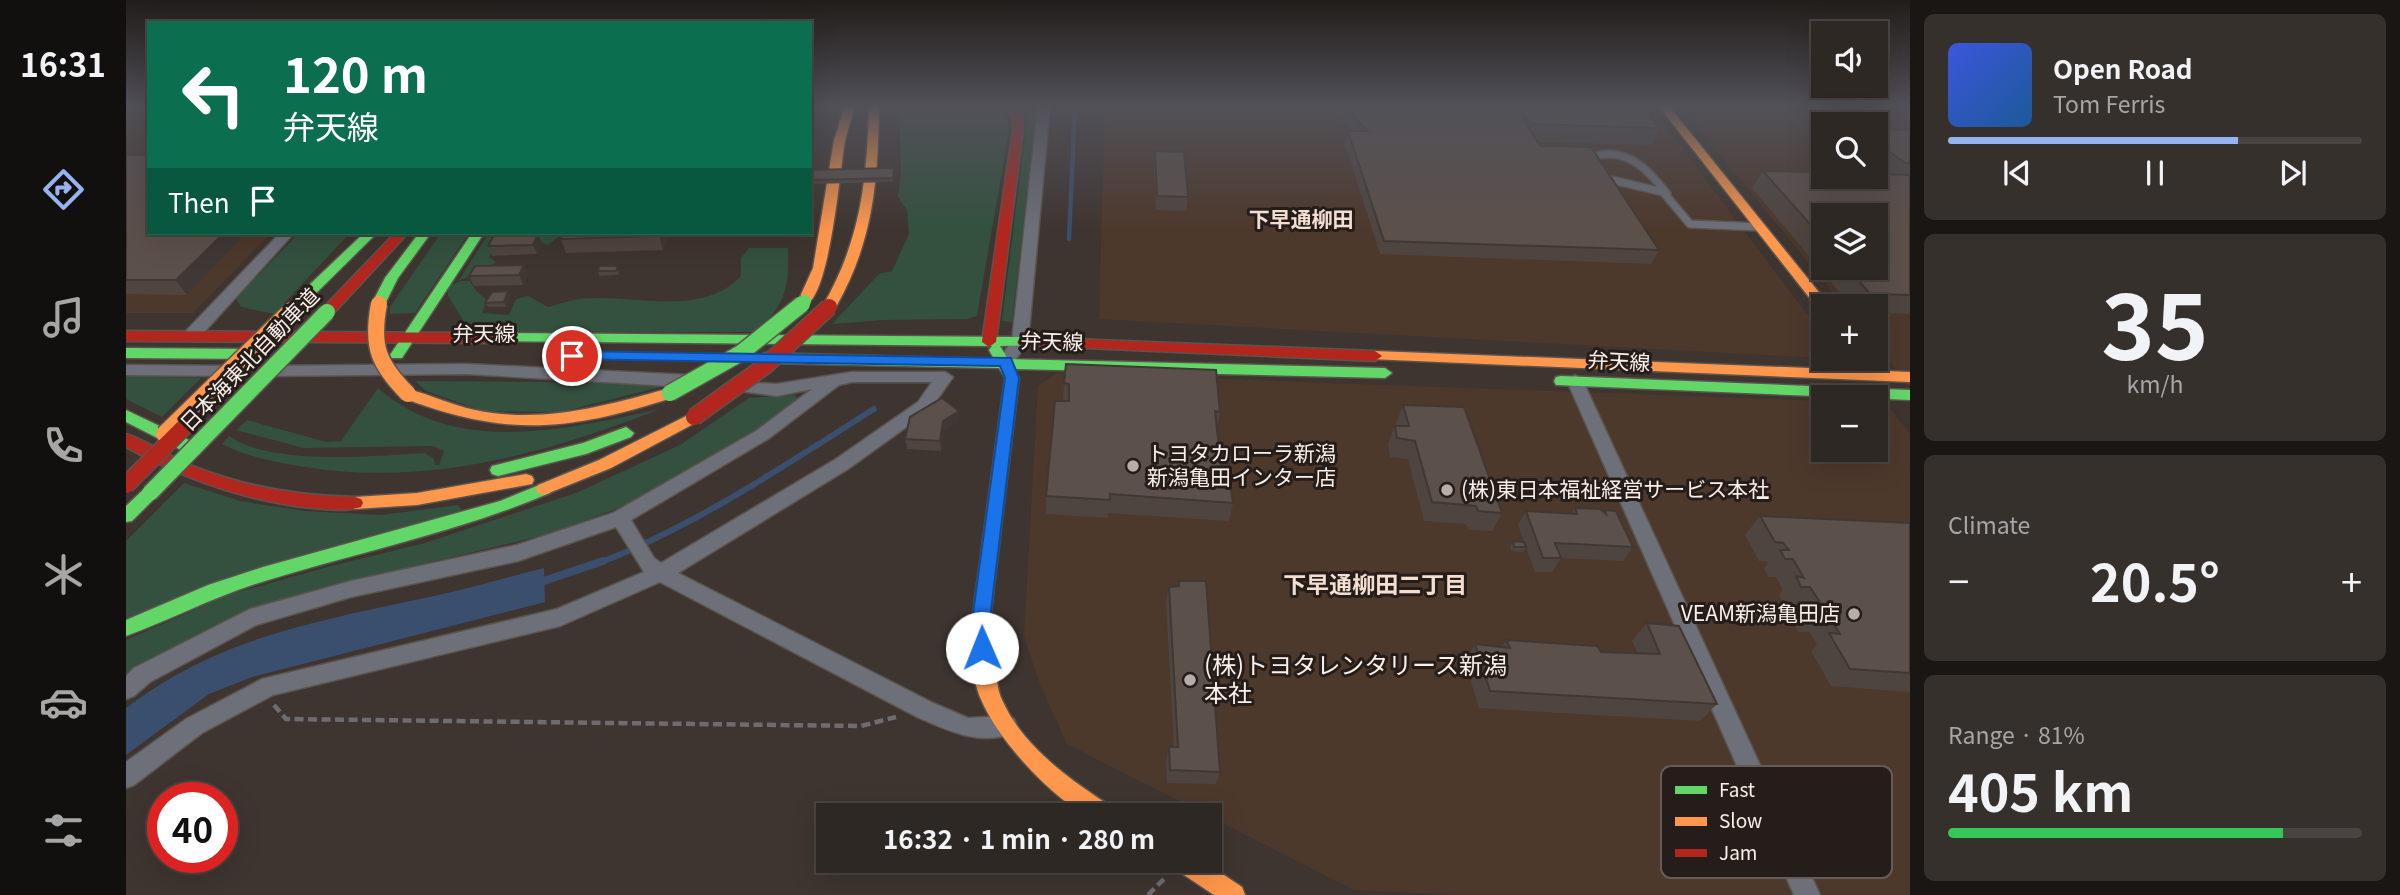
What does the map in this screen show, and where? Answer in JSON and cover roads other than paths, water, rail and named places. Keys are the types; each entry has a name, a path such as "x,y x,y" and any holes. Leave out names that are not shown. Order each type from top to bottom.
{"main road":[{"path":"126,440 169,463 233,489 293,499 371,502 475,491 562,471 636,445 688,411 760,353 781,335 805,301 820,268 839,147"},
{"path":"126,628 167,609 251,578 504,506 605,464 688,411 760,372 786,351 829,307 844,287 860,251 873,147"},
{"path":"1016,147 989,342 1005,362 1012,378 980,628 987,687 1006,726 1033,757 1086,803"},
{"path":"1696,147 1814,294"},
{"path":"126,468 296,310 369,235"},
{"name":"日本海東北自動車道","path":"126,485 296,310 375,235"},
{"name":"日本海東北自動車道","path":"126,516 400,235"},
{"path":"424,235 392,278 379,303 373,342 378,361 389,379 431,407 492,422 531,422 604,414 670,393 717,370 743,353 785,321 805,301"},
{"path":"397,355 477,235"},
{"name":"弁天線","path":"126,336 1020,342 1910,377"},
{"name":"弁天線","path":"126,353 517,355"},
{"name":"弁天線","path":"706,357 1005,362 1402,374"},
{"path":"1875,371 1892,395 1907,402"},
{"name":"弁天線","path":"1549,380 1892,395"},
{"path":"421,481 502,469 586,448 688,411"},
{"path":"126,415 205,455"},
{"path":"1201,873 1234,895"}],"street":[{"path":"1005,362 1020,342 1040,147"},
{"path":"191,336 284,235"},
{"path":"126,370 466,369 654,377 777,390 852,377 945,377 924,406 842,464 654,569 560,617 270,686 231,703 195,725 158,749 126,777"},
{"path":"1575,381 1749,766"},
{"path":"126,689 142,675 250,618 351,589 518,553 622,523 762,435 833,382"},
{"path":"622,523 654,569 925,710 967,728 1006,726"},
{"path":"1799,878 1807,895"}],"lane":[{"path":"1594,167 1590,158 1596,155 1619,155 1637,159 1690,224 1760,227"},
{"path":"1598,176 1616,183 1642,186 1667,194"}],"water":[{"path":"544,568 545,602 252,677 209,694 126,755 126,708 165,682 204,661 284,631"}],"waterway":[{"path":"1069,239 1073,147"},
{"path":"599,563 706,512 874,409"},
{"path":"538,583 603,561"}],"place":[{"name":"トヨタカローラ新潟 新潟亀田インター店","path":"1133,466"},
{"name":"(株)東日本福祉経営サービス本社","path":"1447,490"},
{"name":"VEAM新潟亀田店","path":"1854,614"},
{"name":"(株)トヨタレンタリース新潟 本社","path":"1190,680"}],"district":[{"name":"下早通柳田","path":"1301,220"},
{"name":"下早通柳田二丁目","path":"1375,585"}]}
